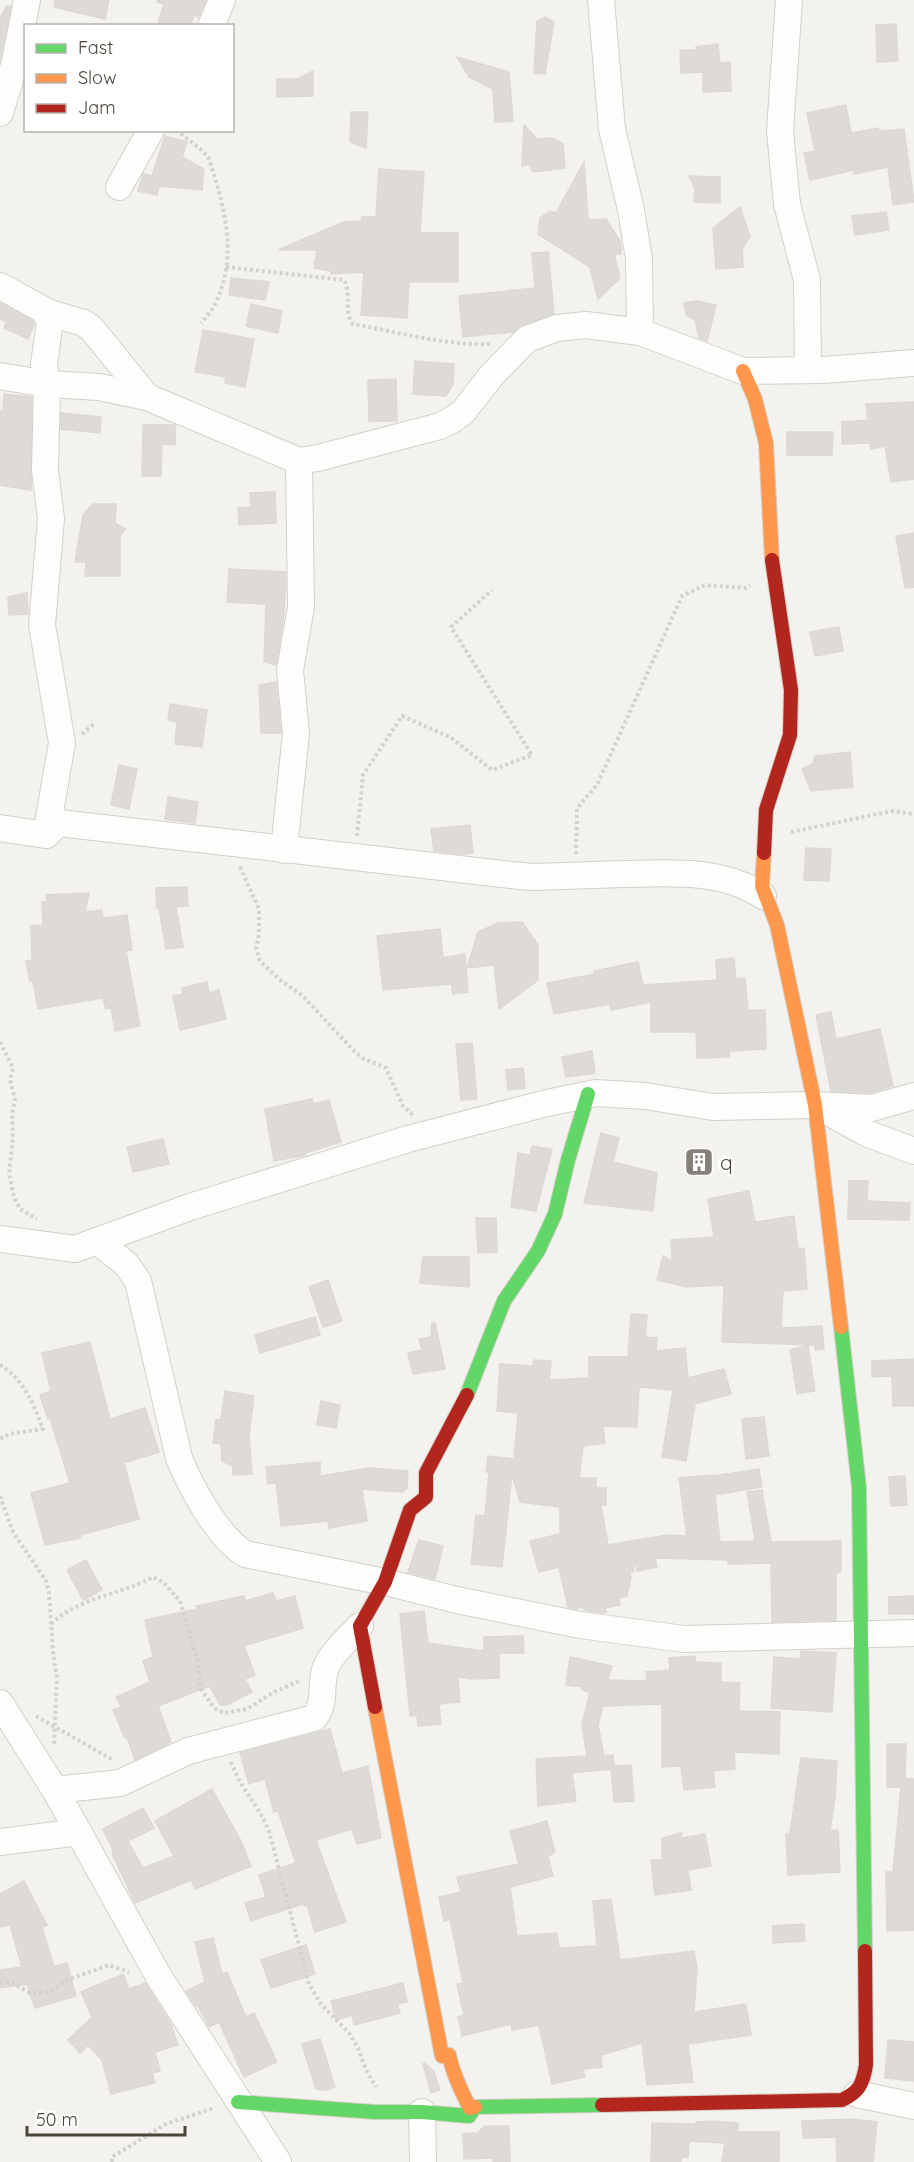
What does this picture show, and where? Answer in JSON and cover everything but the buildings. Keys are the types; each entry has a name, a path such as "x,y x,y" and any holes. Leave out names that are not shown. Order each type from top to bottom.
{"street":[{"path":"0,113 15,62 27,0"},
{"path":"212,24 222,0"},
{"path":"601,0 612,129 631,210 639,259 640,332"},
{"path":"789,0 780,130 787,204 807,280 808,370"},
{"path":"119,187 150,132"},
{"path":"0,286 46,312 84,323 92,329 147,397"},
{"path":"46,312 50,321 44,364 47,384 45,470 51,519 42,625 62,743 46,835"},
{"path":"0,376 47,384 99,387 147,397 299,461 440,426 452,420 463,412 491,376 527,339 557,328 586,326 640,332 742,371 808,370 914,363"},
{"path":"742,371 755,399 766,443 773,570 791,690 790,735 766,810 763,896"},
{"path":"284,850 296,733 290,670 300,607 299,461"},
{"path":"46,835 58,824 511,875 674,873 704,875 748,886 769,903 777,925 815,1105 859,1487 866,2065 863,2083 857,2094"},
{"path":"0,828 46,835"},
{"path":"55,1790 120,1783 175,1756 314,1718 322,1706 326,1668 339,1649 360,1626 385,1582 410,1510 426,1497 426,1473 468,1393 504,1301 538,1251 555,1214 588,1094"},
{"path":"0,1239 75,1249 190,1207 408,1139 588,1094 645,1096 712,1107 815,1105 872,1108 914,1096"},
{"path":"815,1105 866,1133 914,1151"},
{"path":"97,1241 126,1264 138,1281 179,1458 185,1473 222,1534 232,1546 245,1554 580,1625 684,1639 914,1632"},
{"path":"360,1626 442,2056 449,2055 451,2071 470,2108 842,2100 857,2094 914,2106"},
{"path":"0,1703 55,1790 159,1977 278,2162"},
{"path":"0,1842 79,1832"},
{"path":"238,2102 469,2116 475,2107"},
{"path":"411,2112 423,2162"}],"path":[{"path":"179,132 203,151 209,159 226,219 229,246 226,267 218,298 201,323"},
{"path":"226,267 345,280 348,286 349,318 353,324 444,341 487,344 527,339"},
{"path":"576,875 577,808 597,785 682,596 705,585 746,588 773,570"},
{"path":"354,858 363,775 402,716 450,737 492,770 532,754 451,627 492,590"},
{"path":"764,837 892,811 914,814"},
{"path":"237,864 259,909 259,934 256,949 260,961 280,980 302,995 354,1052 386,1068 403,1106 417,1117"},
{"path":"0,1042 13,1068 10,1080 15,1099 9,1174 11,1186 20,1209 40,1221"},
{"path":"0,1365 8,1369 22,1385 43,1429 9,1434 0,1439"},
{"path":"0,1495 13,1532 48,1587 57,1678 55,1755"},
{"path":"51,1624 77,1606 140,1584 153,1577 164,1582 180,1601 197,1660 201,1689 214,1708 224,1713 247,1709 274,1692 326,1668"},
{"path":"55,1728 140,1774"},
{"path":"225,1742 236,1777 263,1816 269,1831 309,1984 320,2003 349,2033 373,2083 411,2112"},
{"path":"0,1983 11,1982 30,1994 42,1994 69,1979 109,1965 129,1972 159,1977"},
{"path":"112,2162 112,2157 166,2124 186,2116 238,2102"}],"traffic: fast":[{"path":"467,1395 504,1301 538,1251 555,1214 588,1094"},
{"path":"841,1327 859,1487 865,1951"},
{"path":"238,2102 469,2116 475,2107 602,2105"}],"traffic: slow":[{"path":"743,371 755,399 766,443 772,560"},
{"path":"764,853 762,886 777,925 815,1105 841,1327"},
{"path":"375,1707 442,2056 449,2055 455,2076 467,2102 470,2108 475,2107"}],"traffic: jam":[{"path":"764,853 766,810 790,735 791,690 772,560"},
{"path":"375,1707 360,1626 385,1582 410,1510 426,1497 426,1473 467,1395"},
{"path":"602,2105 842,2100 848,2097 859,2087 866,2065 865,1951"}],"place":[{"name":"q","path":"699,1162"}]}
